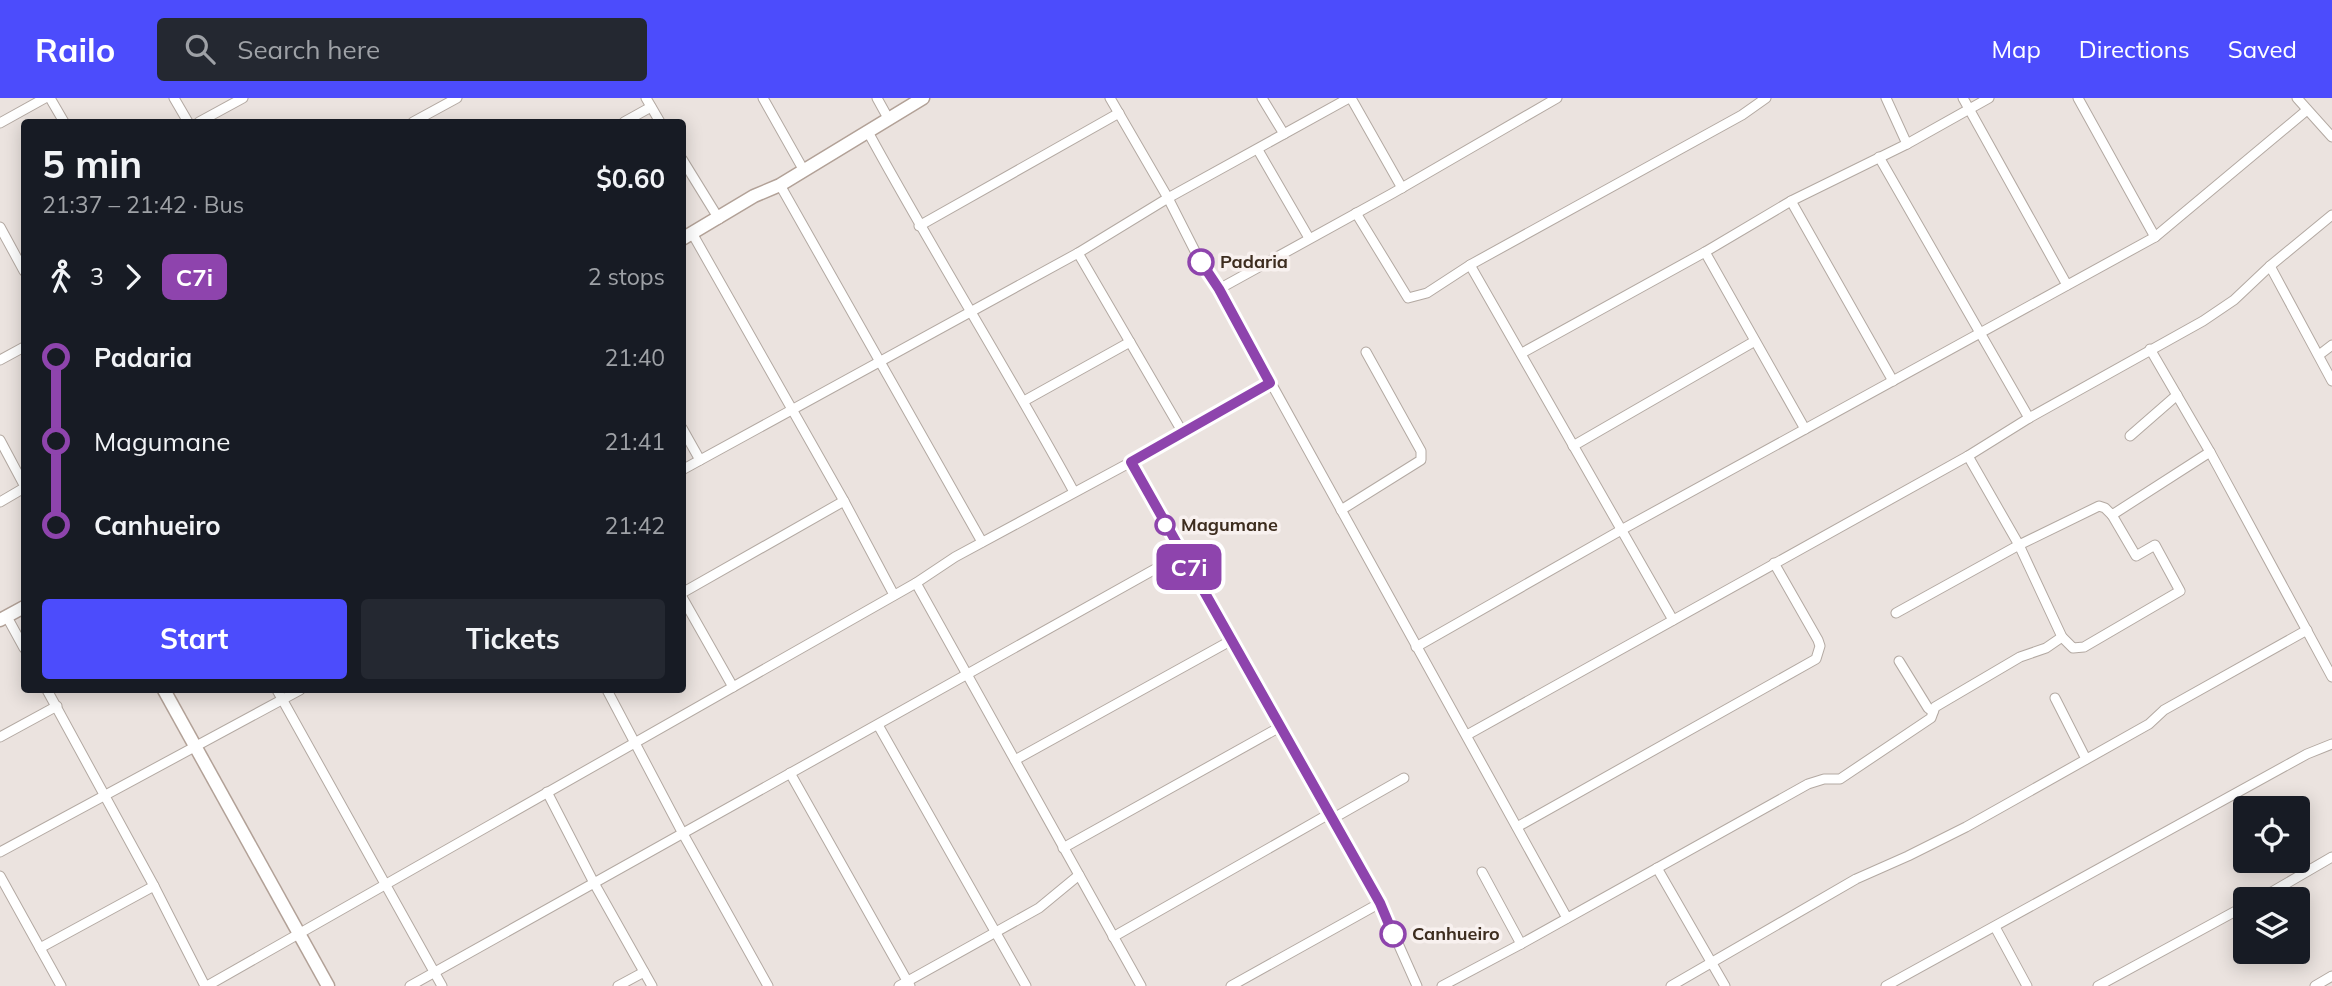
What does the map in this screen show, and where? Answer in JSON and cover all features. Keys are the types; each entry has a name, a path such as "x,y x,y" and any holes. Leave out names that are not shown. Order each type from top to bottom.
{"street":[{"path":"0,123 48,98 62,119"},
{"path":"174,98 186,119"},
{"path":"204,119 243,98"},
{"path":"417,119 440,102 457,98"},
{"path":"763,98 803,169"},
{"path":"877,98 888,118"},
{"path":"894,595 844,500 687,236 754,196 780,185 923,98"},
{"path":"1110,98 1168,198 1198,257 1219,289 1567,918"},
{"path":"1262,98 1284,134"},
{"path":"686,468 1078,253 1168,198 1350,98 1402,188"},
{"path":"1219,289 1557,98"},
{"path":"1356,213 1408,298 1427,292 1753,102 1766,98"},
{"path":"1886,98 1907,144"},
{"path":"1964,98 2067,285"},
{"path":"1522,353 1791,201 1907,144 1989,98"},
{"path":"2092,98 2081,102 2155,237"},
{"path":"2297,98 2332,137"},
{"path":"628,119 648,103 658,119"},
{"path":"1416,647 1623,529 2155,237 2307,110"},
{"path":"919,226 1119,113"},
{"path":"868,132 919,226 1024,401 1074,492"},
{"path":"1258,150 1310,238"},
{"path":"1879,157 2029,418"},
{"path":"686,165 719,219"},
{"path":"780,185 982,542"},
{"path":"1791,201 1892,380"},
{"path":"1467,735 1968,456 2029,418 2203,321 2234,300 2332,215"},
{"path":"0,227 21,266"},
{"path":"1704,252 1805,429"},
{"path":"1078,253 1183,433"},
{"path":"1470,265 1673,620"},
{"path":"2270,267 2332,381"},
{"path":"1573,446 1755,341"},
{"path":"1024,401 1130,342"},
{"path":"2319,355 2332,345"},
{"path":"0,360 21,349"},
{"path":"2151,349 2332,677"},
{"path":"1341,510 1421,460 1421,451 1366,352"},
{"path":"49,693 206,986 916,583 982,542 1270,383"},
{"path":"2130,436 2177,395"},
{"path":"686,435 700,460"},
{"path":"0,440 21,480"},
{"path":"2112,515 2210,452"},
{"path":"1896,613 2019,545 2099,506 2112,515 2136,556 2155,545 2180,591 2084,647 2073,648 2062,636 2019,545 1968,456"},
{"path":"1131,462 1380,903 1417,986"},
{"path":"0,502 21,488"},
{"path":"686,593 844,500"},
{"path":"410,986 1182,554"},
{"path":"1517,827 1816,659 1820,646 1818,640 1774,563"},
{"path":"916,583 1141,986"},
{"path":"686,602 733,687"},
{"path":"21,609 4,619 21,644"},
{"path":"1671,986 1856,879 1966,827 2149,724 2164,710 2307,631"},
{"path":"1442,986 1808,784 1824,779 1840,779 1931,718 1935,707 2020,657 2056,642 2062,636"},
{"path":"1015,760 1232,640"},
{"path":"1899,661 1933,712"},
{"path":"166,693 328,986"},
{"path":"279,693 442,986"},
{"path":"0,852 295,693"},
{"path":"609,693 768,986"},
{"path":"2055,698 2086,759"},
{"path":"0,737 57,706"},
{"path":"878,725 1026,986"},
{"path":"1063,848 1280,727"},
{"path":"1886,986 2307,754 2332,744"},
{"path":"790,773 905,984 1039,908 1079,874"},
{"path":"1113,937 1404,778"},
{"path":"547,792 652,986"},
{"path":"2281,887 2332,858"},
{"path":"1657,868 1725,986"},
{"path":"1482,872 1521,944"},
{"path":"0,876 61,986"},
{"path":"40,948 154,886"},
{"path":"1231,986 1380,903"},
{"path":"2098,986 2233,913"},
{"path":"1996,927 2027,986"},
{"path":"618,986 644,972"},
{"path":"2315,986 2332,976"}],"bus line":[{"name":"C7i","path":"1201,262 1219,289 1270,383 1131,462 1380,903 1393,934"}],"place":[{"name":"Padaria","path":"1201,262"},
{"name":"Magumane","path":"1165,525"},
{"name":"Canhueiro","path":"1393,934"}]}
